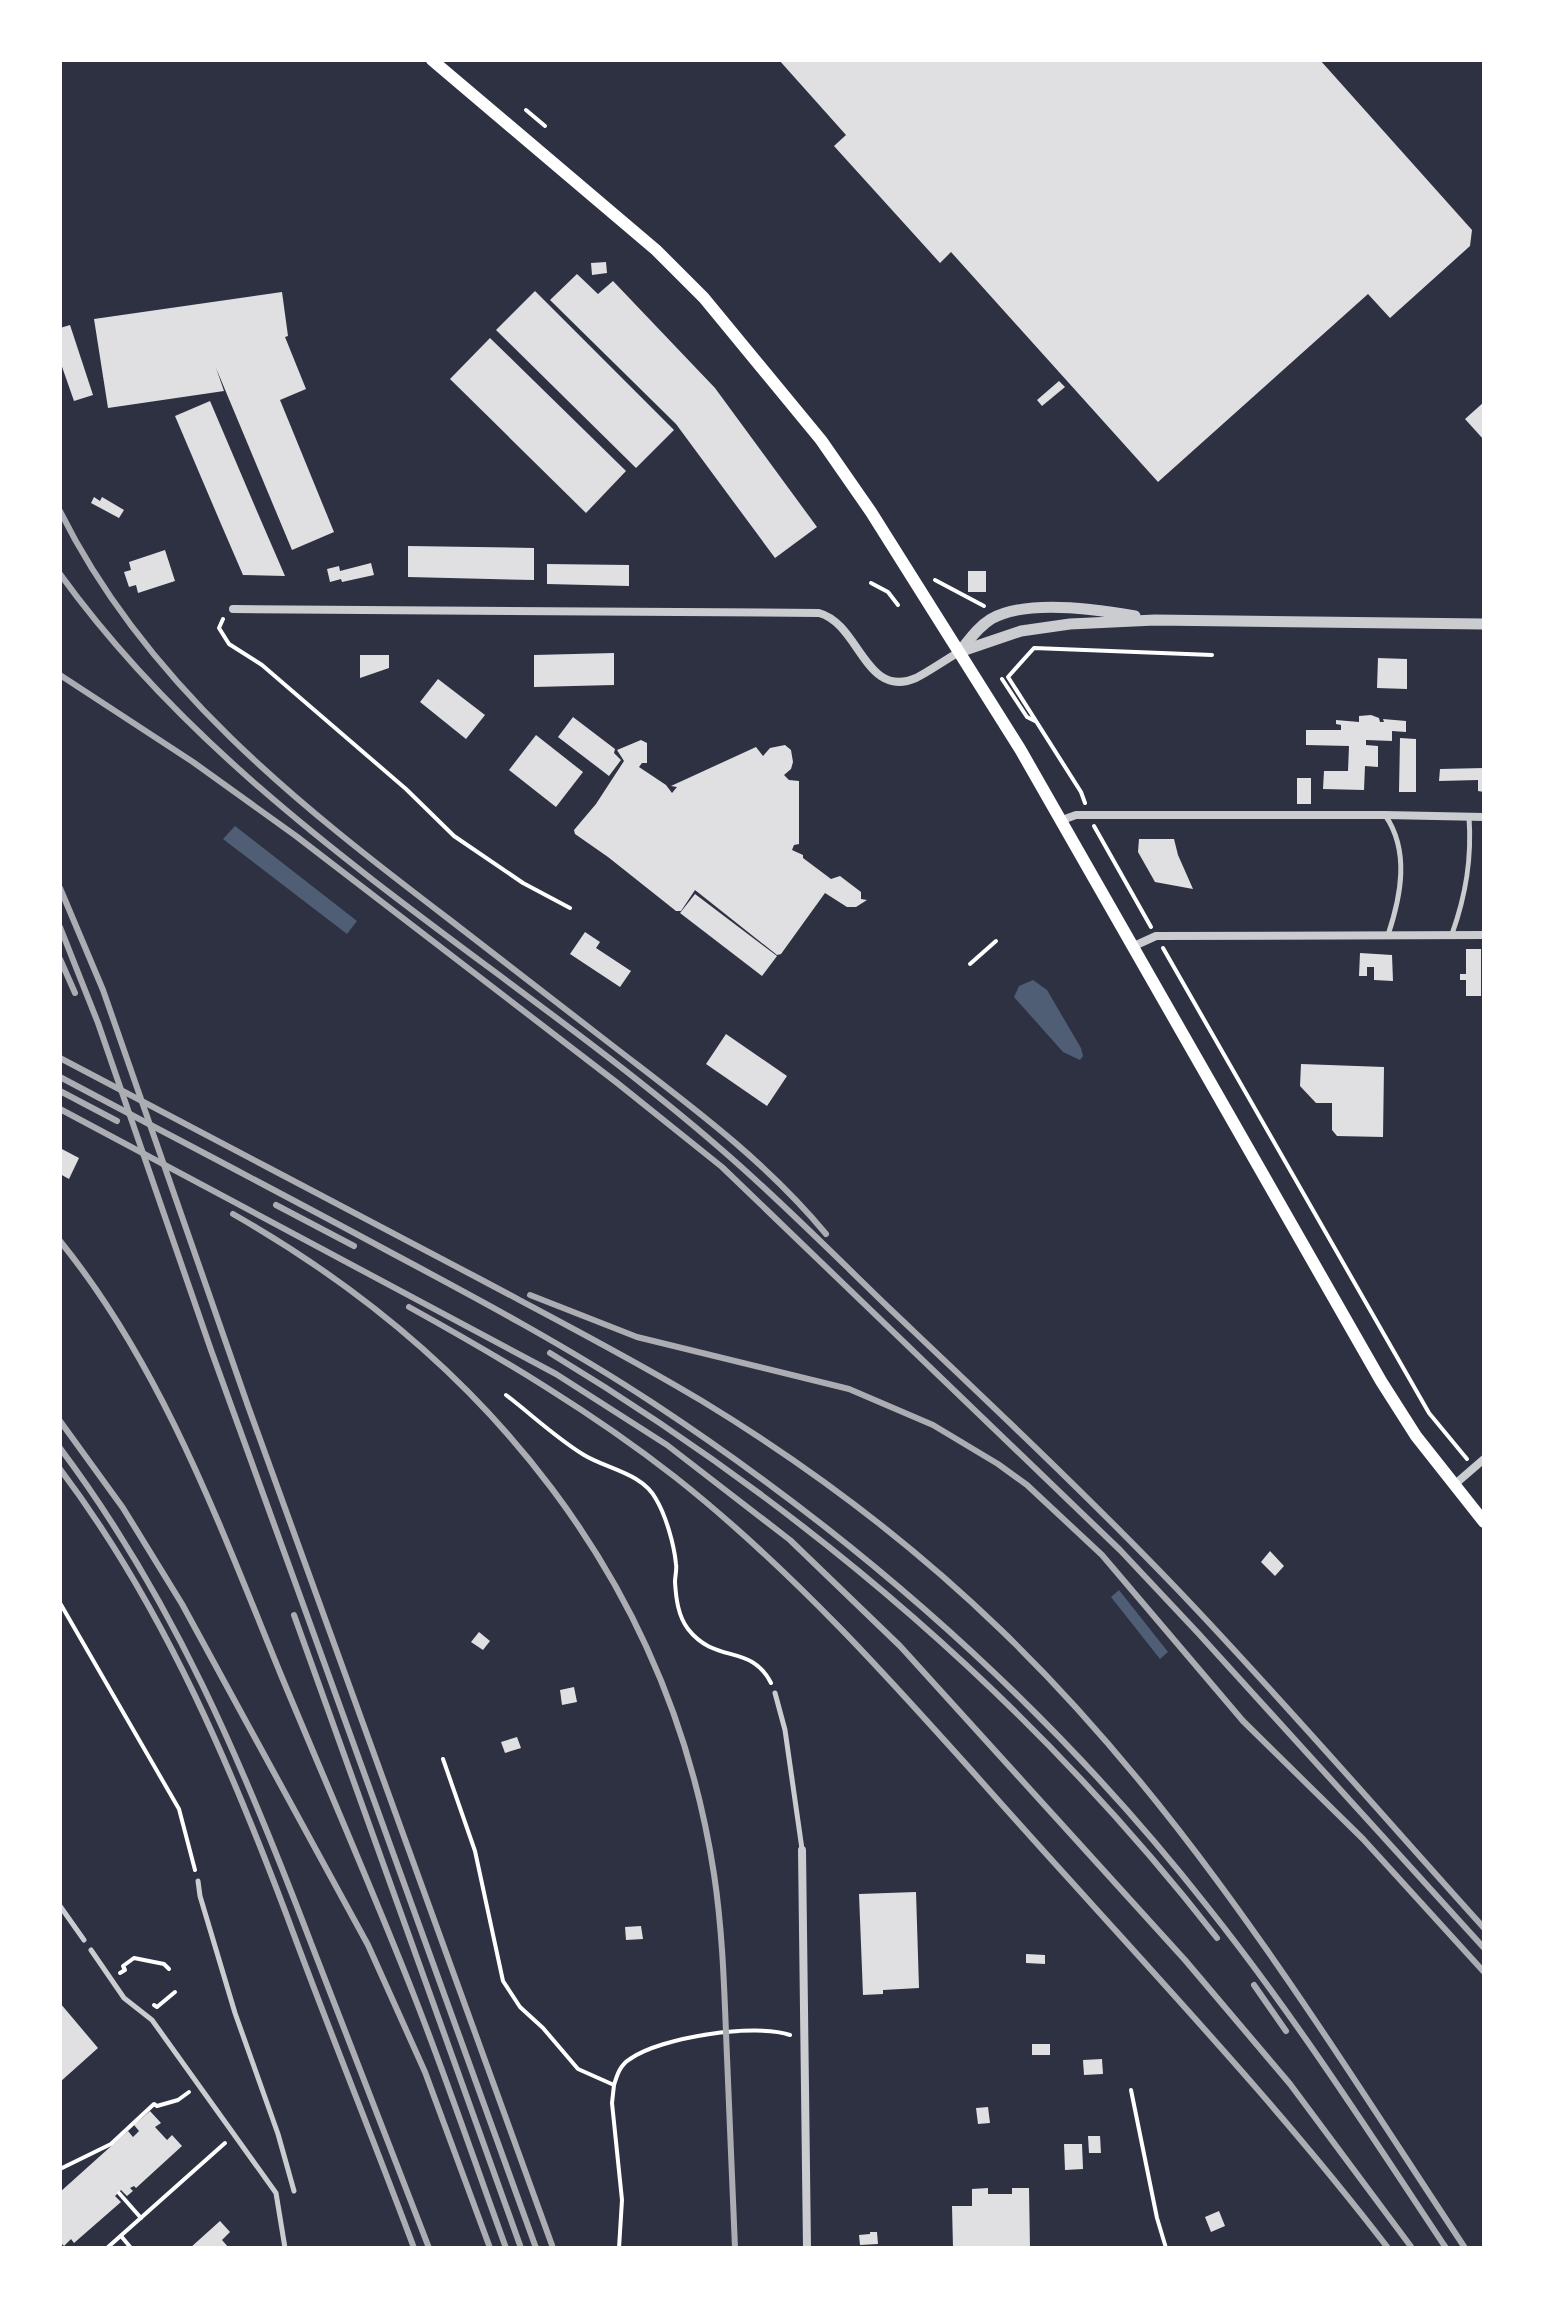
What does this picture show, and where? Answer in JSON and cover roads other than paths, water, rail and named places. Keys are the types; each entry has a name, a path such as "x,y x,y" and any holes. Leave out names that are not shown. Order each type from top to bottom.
{"main road":[{"path":"432,60 656,250 704,298 821,440 871,512 1062,820 1381,1381 1416,1436 1484,1522"}],"street":[{"path":"233,609 819,613 844,627 866,664 892,680 914,678 959,652 1036,627 1155,620 1484,624"},
{"path":"959,652 979,627 994,617 1015,610 1095,609 1155,620"},
{"path":"1062,820 1076,815 1484,817"},
{"path":"1134,946 1156,936 1484,935"},
{"path":"1454,1485 1484,1459"},
{"path":"802,1850 807,2248"}],"lane":[{"path":"1385,815 1395,830 1401,849 1396,912 1388,935"},
{"path":"1452,934 1468,876 1471,843 1469,817"},
{"path":"775,1693 785,1730 802,1850"},
{"path":"198,1881 235,2013 278,2134 294,2191"},
{"path":"60,1906 84,1940"},
{"path":"91,1950 124,1998 152,2020 276,2193 285,2248"}],"water":[{"path":"235,826 357,921 347,934 223,839"},
{"path":"1033,980 1047,990 1081,1048 1083,1056 1080,1060 1063,1052 1014,997 1019,986"},
{"path":"1119,1590 1168,1652 1160,1659 1111,1597"}],"railway":[{"path":"60,511 95,574 136,632 181,687 231,738 283,786 393,877 725,1134 778,1182 826,1234"},
{"path":"60,574 129,660 206,739 288,812 637,1080 786,1208 1071,1482 1178,1590 1484,1928"},
{"path":"60,675 193,762 296,836 722,1167 1120,1550 1484,1948"},
{"path":"60,888 103,990 248,1406 553,2248"},
{"path":"60,927 98,1023 211,1350 536,2248"},
{"path":"60,959 75,993"},
{"path":"60,1058 563,1323 674,1385 781,1452 895,1536 1001,1630 1069,1700 1133,1773 1250,1926 1465,2248"},
{"path":"60,1077 455,1287 588,1362 730,1456 879,1571 1019,1697 1147,1833 1270,1989 1446,2248"},
{"path":"60,1091 117,1121"},
{"path":"60,1109 556,1374 667,1445 790,1540 900,1646 1185,1960 1290,2084 1412,2248"},
{"path":"276,1205 354,1246"},
{"path":"233,1214 324,1272 409,1337 485,1409 552,1488 609,1574 655,1668 691,1767 717,1894 735,2248"},
{"path":"60,1241 97,1290 129,1341 159,1395 211,1506 413,1993 506,2248"},
{"path":"530,1295 637,1337 849,1389 933,1425 998,1464 1027,1485 1102,1555 1243,1721 1363,1839 1484,1972"},
{"path":"409,1307 512,1366 611,1430 675,1477 781,1569 928,1722 1192,2015 1312,2153 1388,2248"},
{"path":"550,1353 645,1413 736,1477 825,1544 910,1615 993,1690 1071,1769 1146,1851 1217,1938"},
{"path":"60,1421 123,1508 182,1604 368,1945 425,2072 490,2248"},
{"path":"60,1448 138,1565 203,1686 286,1877 429,2248"},
{"path":"60,1469 134,1580 196,1697 274,1881 414,2248"},
{"path":"294,1615 521,2248"},
{"path":"1254,1985 1286,2031"}]}
